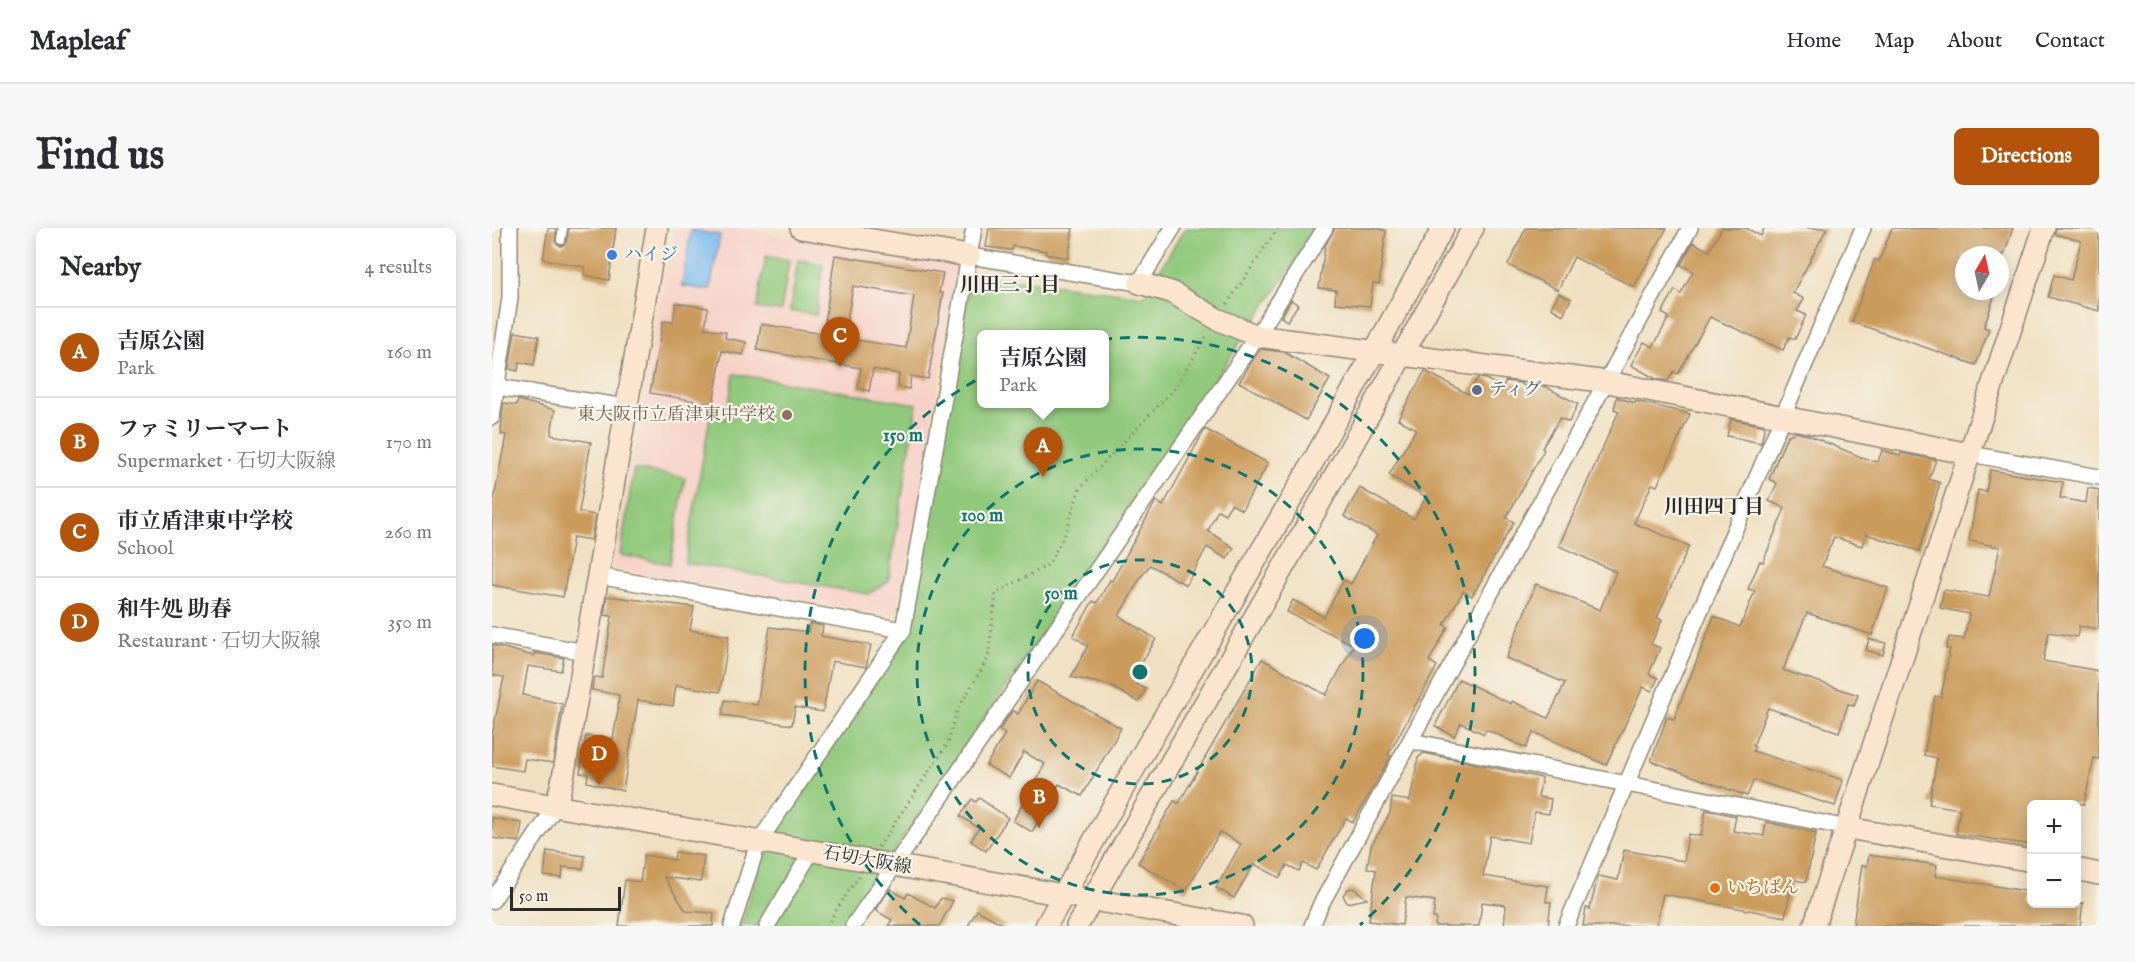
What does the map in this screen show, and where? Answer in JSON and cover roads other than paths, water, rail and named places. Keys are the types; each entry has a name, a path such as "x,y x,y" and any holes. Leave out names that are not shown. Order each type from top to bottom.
{"street":[{"path":"492,417 510,298 510,228"},
{"path":"492,901 556,806 563,778 657,228"},
{"path":"801,228 827,230 1138,283 1171,292 1217,319 1257,336 1608,382 1784,415 1970,454 2099,477"},
{"path":"732,926 758,843 903,630 974,228"},
{"path":"1138,283 1173,228"},
{"path":"853,926 1257,336 1325,228"},
{"path":"1046,926 1138,760 1305,476 1443,228"},
{"path":"1077,926 1308,524 1473,228"},
{"path":"1312,926 1320,906 1690,228"},
{"path":"1566,926 1863,228"},
{"path":"1814,926 2044,228"},
{"path":"497,387 626,408"},
{"path":"598,576 903,630"},
{"path":"492,635 585,652"},
{"path":"1412,741 1848,828 2027,860"},
{"name":"石切大阪線","path":"492,795 1242,926"},
{"path":"767,926 812,852"},
{"path":"2081,870 2099,873"}],"lane":[{"path":"561,240 563,228"}],"water":[{"path":"691,230 720,235 710,290 682,286"}],"place":[{"name":"ハイジ","path":"612,255"},
{"name":"市立盾津東中学校","path":"840,367"},
{"name":"ティグ","path":"1477,390"},
{"name":"東大阪市立盾津東中学校","path":"787,415"},
{"name":"吉原公園","path":"1043,477"},
{"name":"和牛処 助春","path":"599,785"},
{"name":"ファミリーマート","path":"1039,828"},
{"name":"いちばん","path":"1715,888"}],"district":[{"name":"川田三丁目","path":"1010,285"},
{"name":"川田四丁目","path":"1714,507"}]}
